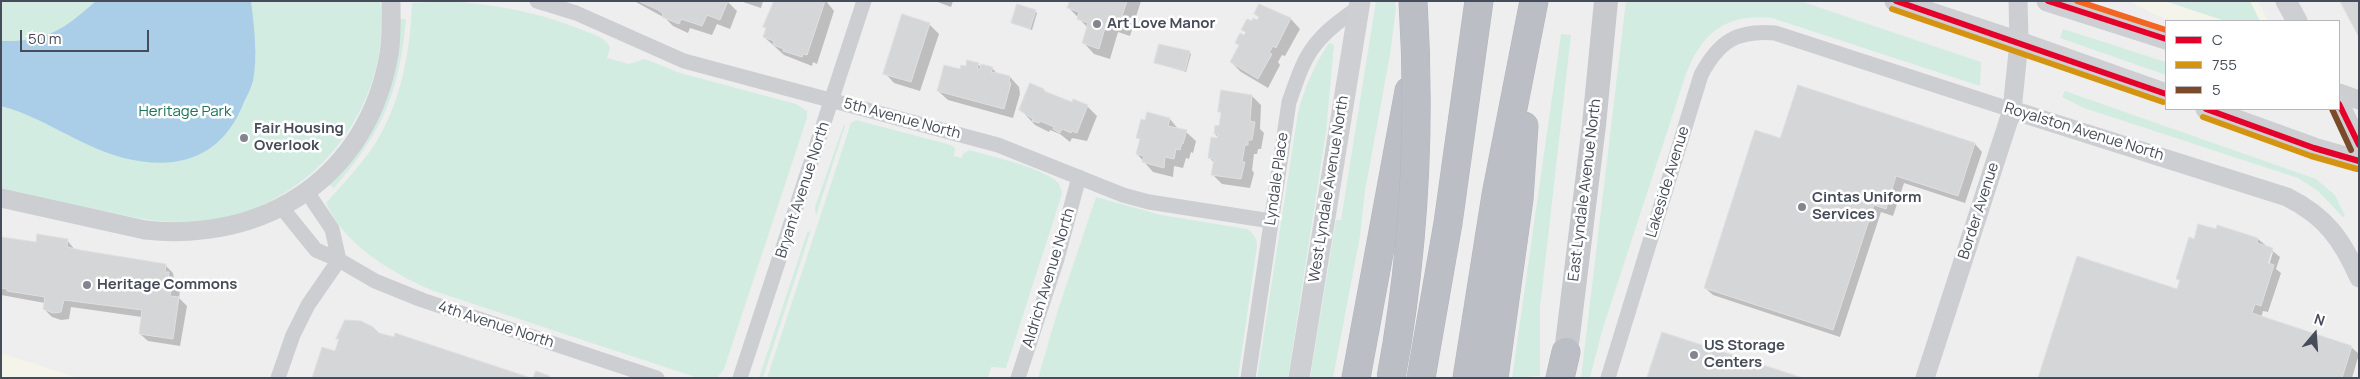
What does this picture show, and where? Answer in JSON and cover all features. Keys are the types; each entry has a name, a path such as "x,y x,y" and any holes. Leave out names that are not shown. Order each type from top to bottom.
{"highway":[{"path":"1391,378 1405,291 1415,163 1416,91 1413,1"},
{"path":"1356,378 1425,1"},
{"path":"1421,378 1446,233 1479,1"},
{"path":"1467,378 1496,195 1533,10"},
{"path":"1494,378 1520,198 1533,10"}],"main road":[{"name":"East Lyndale Avenue North","path":"1563,369 1594,125 1606,1"},
{"path":"1895,1 2165,94"},
{"path":"2047,1 2165,39"},
{"path":"2286,1 2296,20"},
{"name":"West Lyndale Avenue North","path":"1299,378 1360,3"},
{"path":"2340,106 2359,146"},
{"path":"2209,110 2314,148 2359,160"}],"street":[{"path":"1,198 145,230 165,232 217,229 243,223 282,208 307,192 351,146 366,123 376,102 389,53 391,1"},
{"name":"5th Avenue North","path":"537,1 576,13 684,61 1021,152 1122,195 1149,202 1271,221"},
{"name":"Bryant Avenue North","path":"740,378 864,1"},
{"name":"Border Avenue","path":"1925,378 2012,110 2018,42 2018,1"},
{"name":"Lyndale Place","path":"1248,378 1287,112 1298,77 1315,44 1329,29 1360,3"},
{"name":"Lakeside Avenue","path":"1608,378 1701,75 1710,58 1722,45 1737,36 1758,32 1775,33"},
{"name":"Royalston Avenue North","path":"1775,33 2287,197 2307,207 2324,220 2337,238 2359,278"},
{"path":"2340,93 2359,100"},
{"name":"Aldrich Avenue North","path":"1018,378 1057,259 1079,177"},
{"path":"278,378 296,328 308,305 339,260 332,229 307,192"},
{"name":"4th Avenue North","path":"282,208 316,250 339,260 375,281 422,300 657,378"}],"shaded area":[{"path":"2129,1 2258,1 2268,20 2171,20 2158,16"},
{"path":"1,353 77,378 1,378"}],"green space":[{"name":"Heritage Park","path":"1,1 380,1 381,42 372,81 357,117 334,150 306,178 272,200 235,215 195,222 158,221 1,190"},
{"path":"445,1 481,4 516,10 568,24 603,39 610,48 607,58 629,64 645,59 680,73 796,104 807,111 807,118 724,369 717,378 698,378 431,290 400,275 370,256 344,232 326,203 373,147 391,113 406,59 412,3"},
{"path":"1376,1 1395,1 1396,8 1390,55 1365,191 1360,236 1333,378 1310,378 1336,220 1341,220"},
{"path":"1626,1 1800,1 1981,62 1980,86 1772,18 1756,17 1741,19 1718,29 1700,47 1686,74 1602,331 1590,378 1581,378"},
{"path":"2165,1 2250,1 2260,20 2222,20"},
{"path":"406,19 399,69 386,110 365,148 334,188 328,184 344,162 397,20"},
{"path":"2063,29 2165,62 2165,75 2060,38"},
{"path":"1561,34 1571,35 1540,308 1540,376 1512,378"},
{"path":"1328,44 1334,45 1326,132 1288,378 1257,378 1298,113 1306,86 1314,69"},
{"path":"2065,91 2316,179 2335,195 2345,216 2343,217 2318,191 2298,178 2084,108 2062,97"},
{"path":"856,120 951,145 955,148 954,156 962,158 963,154 969,150 1014,162 1047,175 1055,180 1061,188 1062,194 1006,368 991,367 988,378 767,378 851,123"},
{"path":"844,124 845,126 816,216 815,207"},
{"path":"1096,197 1161,215 1247,229 1253,234 1257,246 1238,378 1038,378 1058,310"},
{"path":"811,230 763,378 759,378 807,233"}],"water":[{"path":"96,1 251,1 255,51 253,81 235,121 223,137 210,148 195,156 178,161 160,163 141,161 105,152 31,117 1,106 1,41 31,39 53,32 74,20"}],"building":[{"path":"639,1 728,1 720,20 707,15 702,26 681,19 679,24 662,17 663,14 658,10"},
{"path":"774,1 825,1 807,55 803,54 802,57 783,51 784,49 773,45 774,41 763,37 766,28 763,27"},
{"name":"Art Love Manor","path":"1070,1 1127,1 1119,25 1107,21 1099,49 1082,43 1088,23 1077,19 1079,12 1067,8"},
{"path":"2340,1 2359,1 2359,37"},
{"path":"1017,4 1036,10 1030,29 1011,23"},
{"path":"1259,4 1291,18 1276,48 1273,46 1269,53 1272,54 1258,79 1230,62 1239,45 1235,43 1240,33 1244,35 1246,32 1241,30 1247,19 1252,21 1253,18 1257,20 1259,17 1254,14"},
{"path":"902,14 930,23 911,82 883,74"},
{"path":"1159,44 1190,51 1185,71 1154,63"},
{"path":"967,60 979,63 977,69 980,69 981,64 993,67 991,73 1010,76 1009,82 1011,83 1004,109 937,91 944,65 960,69 961,65 966,66"},
{"path":"1030,83 1044,89 1044,91 1072,102 1073,99 1088,105 1077,133 1072,131 1071,133 1062,129 1060,133 1053,129 1054,127 1040,121 1039,123 1032,121 1033,119 1019,110"},
{"name":"Cintas Uniform Services","path":"1798,85 1975,143 1958,196 1896,176 1886,209 1874,205 1833,330 1704,288 1755,130 1780,138"},
{"path":"1221,90 1252,95 1250,121 1255,122 1252,140 1248,140 1248,145 1245,145 1242,162 1245,162 1241,179 1211,175 1214,159 1208,158 1211,137 1217,138 1218,134 1214,134 1215,125 1219,126 1221,112 1218,112"},
{"path":"1147,112 1170,118 1168,126 1187,130 1180,150 1176,149 1174,159 1165,157 1164,168 1142,162 1144,156 1136,154 1140,139 1136,138 1141,119 1145,120"},
{"path":"2198,224 2216,229 2217,225 2258,238 2257,243 2273,248 2268,263 2274,265 2261,306 2255,304 2252,313 2352,346 2342,378 2038,378 2077,256 2177,289 2180,280 2176,279 2189,237 2194,239"},
{"name":"Heritage Commons","path":"37,234 68,239 67,247 166,264 165,272 169,272 168,280 173,281 170,296 179,297 173,339 139,334 142,310 64,300 61,312 53,313 43,309 45,297 7,291 7,289 1,288 1,237 36,242"},
{"path":"345,320 361,321 373,327 379,333 394,337 395,333 531,378 312,378 322,347 335,351 339,339 336,339"},
{"name":"US Storage Centers","path":"1662,332 1803,378 1647,378"},
{"path":"536,371 550,376 549,378 533,378"}],"transit line":[{"name":"C","path":"1896,1 2165,94"},
{"name":"C","path":"2048,1 2165,39"},
{"path":"2077,1 2165,30"},
{"name":"755","path":"1892,9 2163,102"},
{"name":"C","path":"2340,106 2359,145"},
{"name":"C","path":"2209,110 2314,148 2359,161"},
{"name":"5","path":"2332,110 2351,150"},
{"name":"755","path":"2203,117 2311,156 2357,169"}],"place":[{"name":"Art Love Manor","path":"1097,24"},
{"name":"Fair Housing Overlook","path":"244,138"},
{"name":"Cintas Uniform Services","path":"1802,207"},
{"name":"Heritage Commons","path":"87,285"},
{"name":"US Storage Centers","path":"1694,355"}]}
